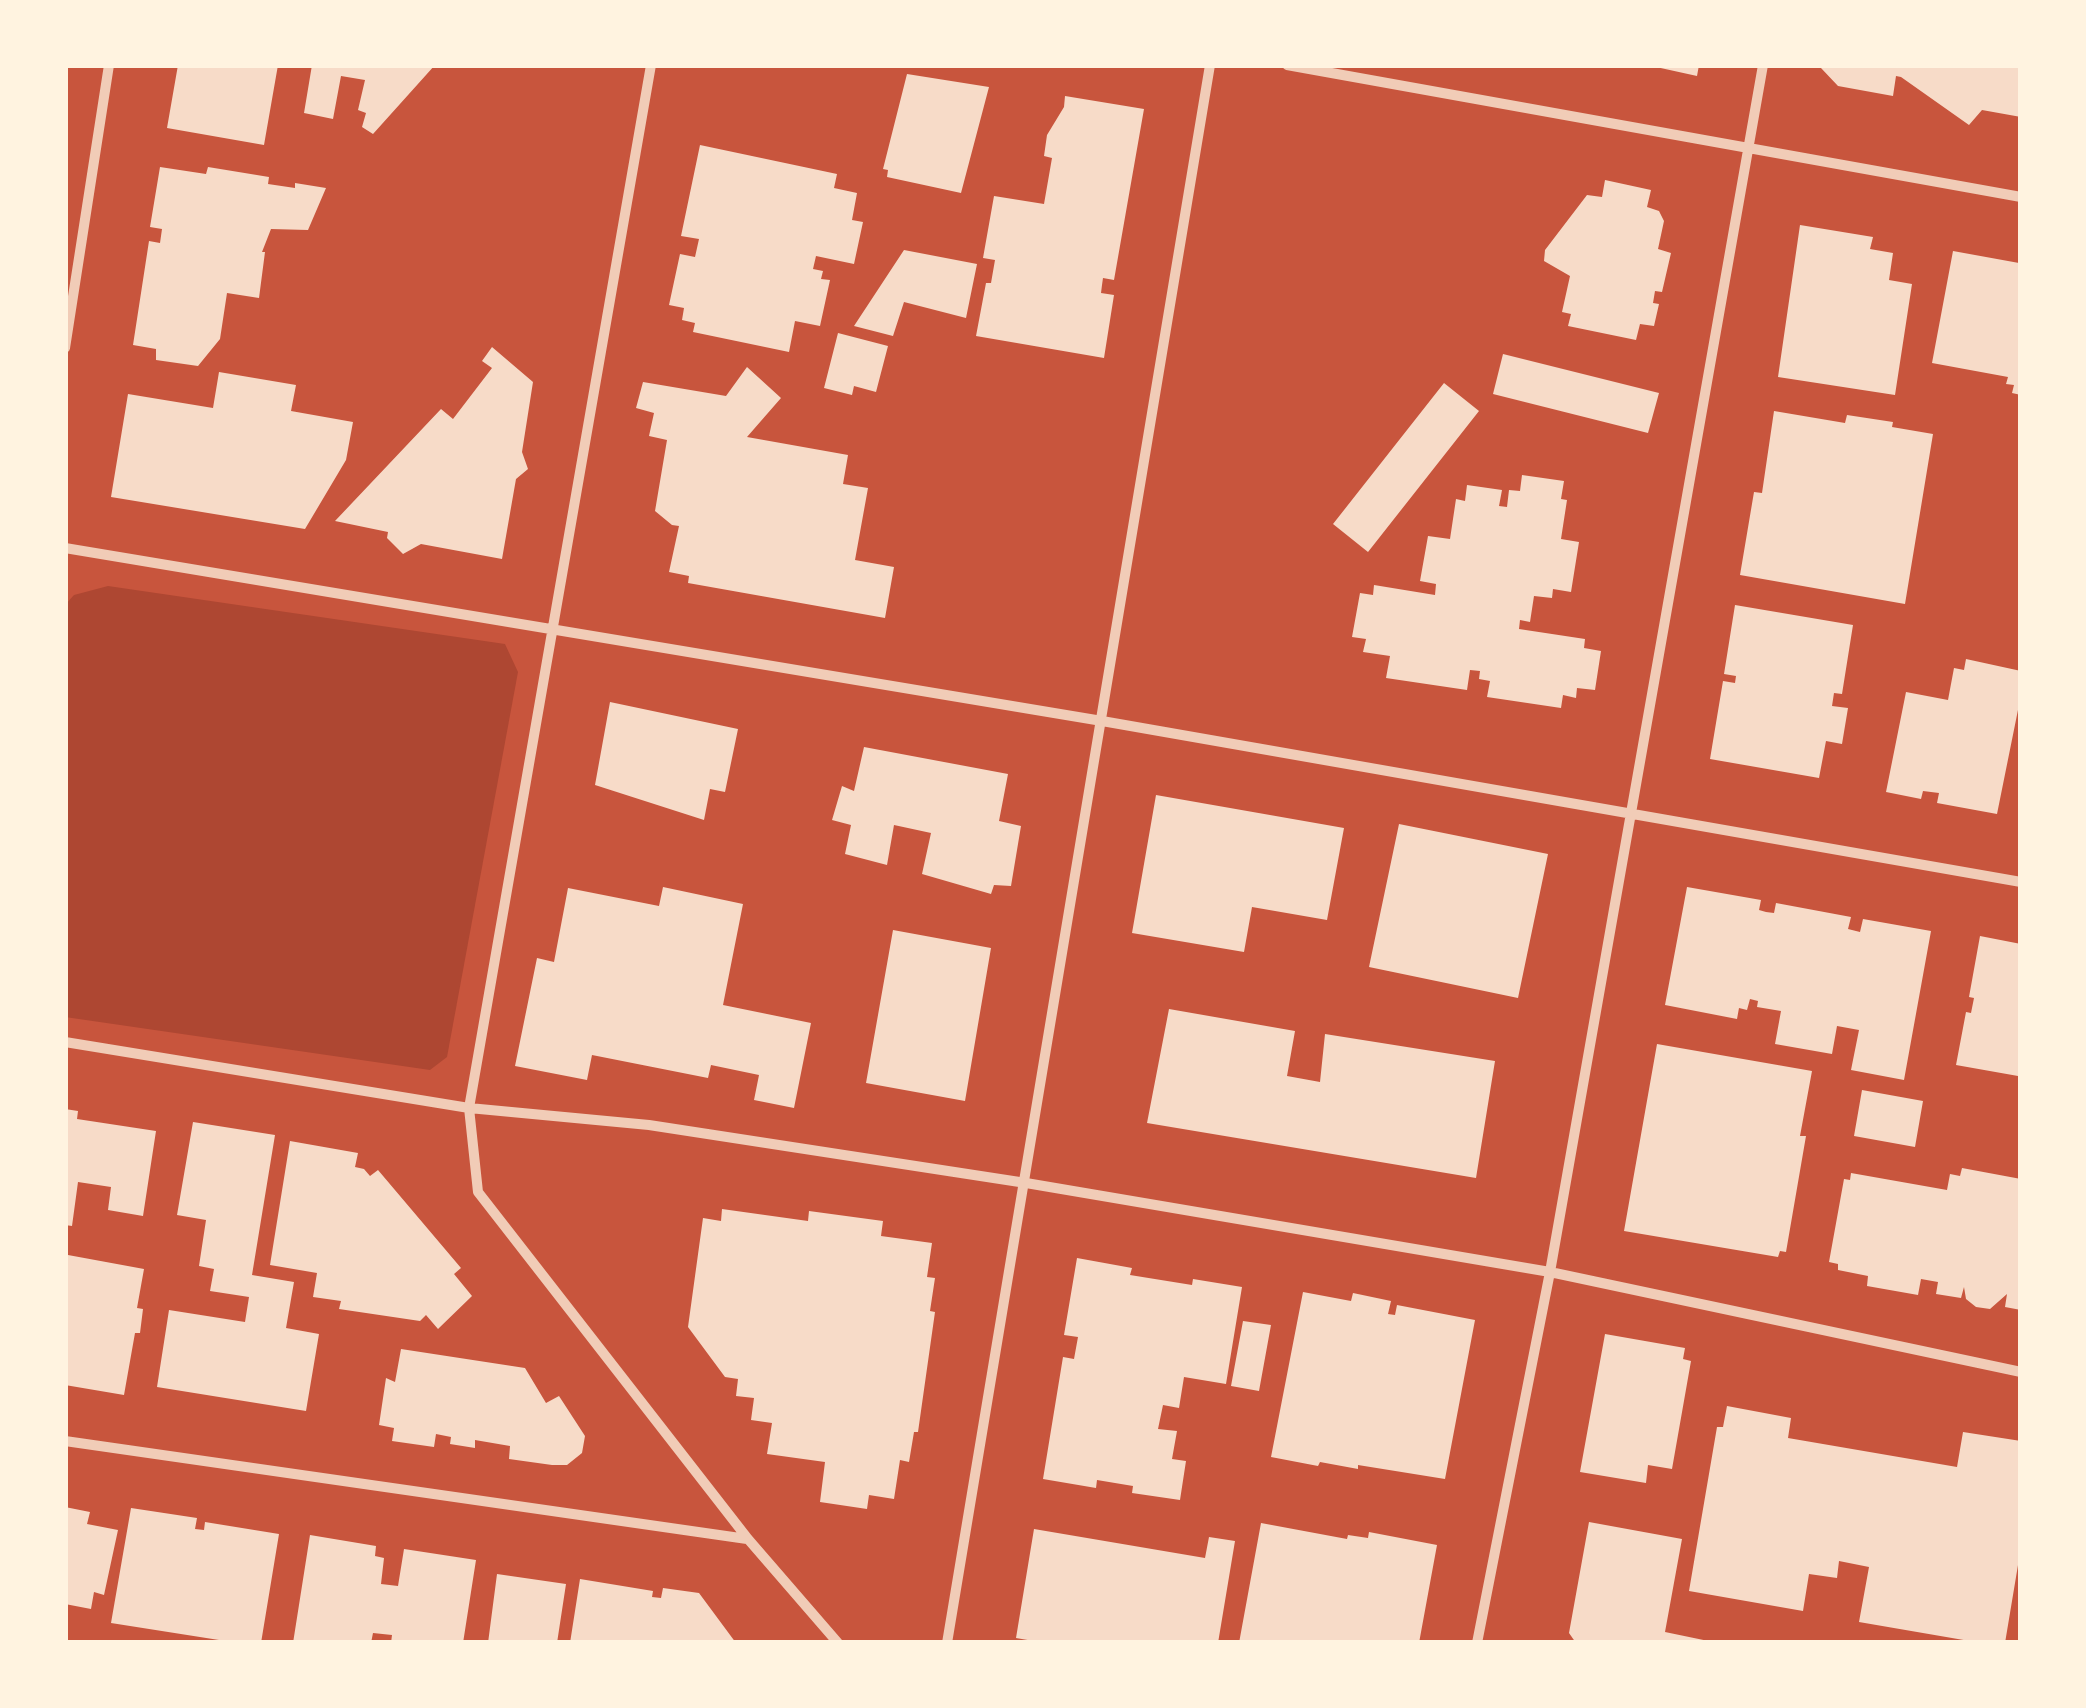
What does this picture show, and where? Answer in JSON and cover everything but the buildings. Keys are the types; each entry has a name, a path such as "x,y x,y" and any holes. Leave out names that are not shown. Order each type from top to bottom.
{"street":[{"path":"65,348 110,65"},
{"path":"651,65 469,1108 478,1192 748,1539 838,1643"},
{"path":"948,1643 1210,65"},
{"path":"1287,65 2021,197"},
{"path":"1477,1643 1550,1272 1763,65"},
{"path":"65,548 1102,721 2021,882"},
{"path":"65,1042 469,1108 649,1125 1026,1183 1550,1272 2021,1372"},
{"path":"65,1440 748,1539"}],"shaded area":[{"path":"108,586 505,644 518,672 447,1057 430,1070 65,1017 65,605 74,595"}]}
